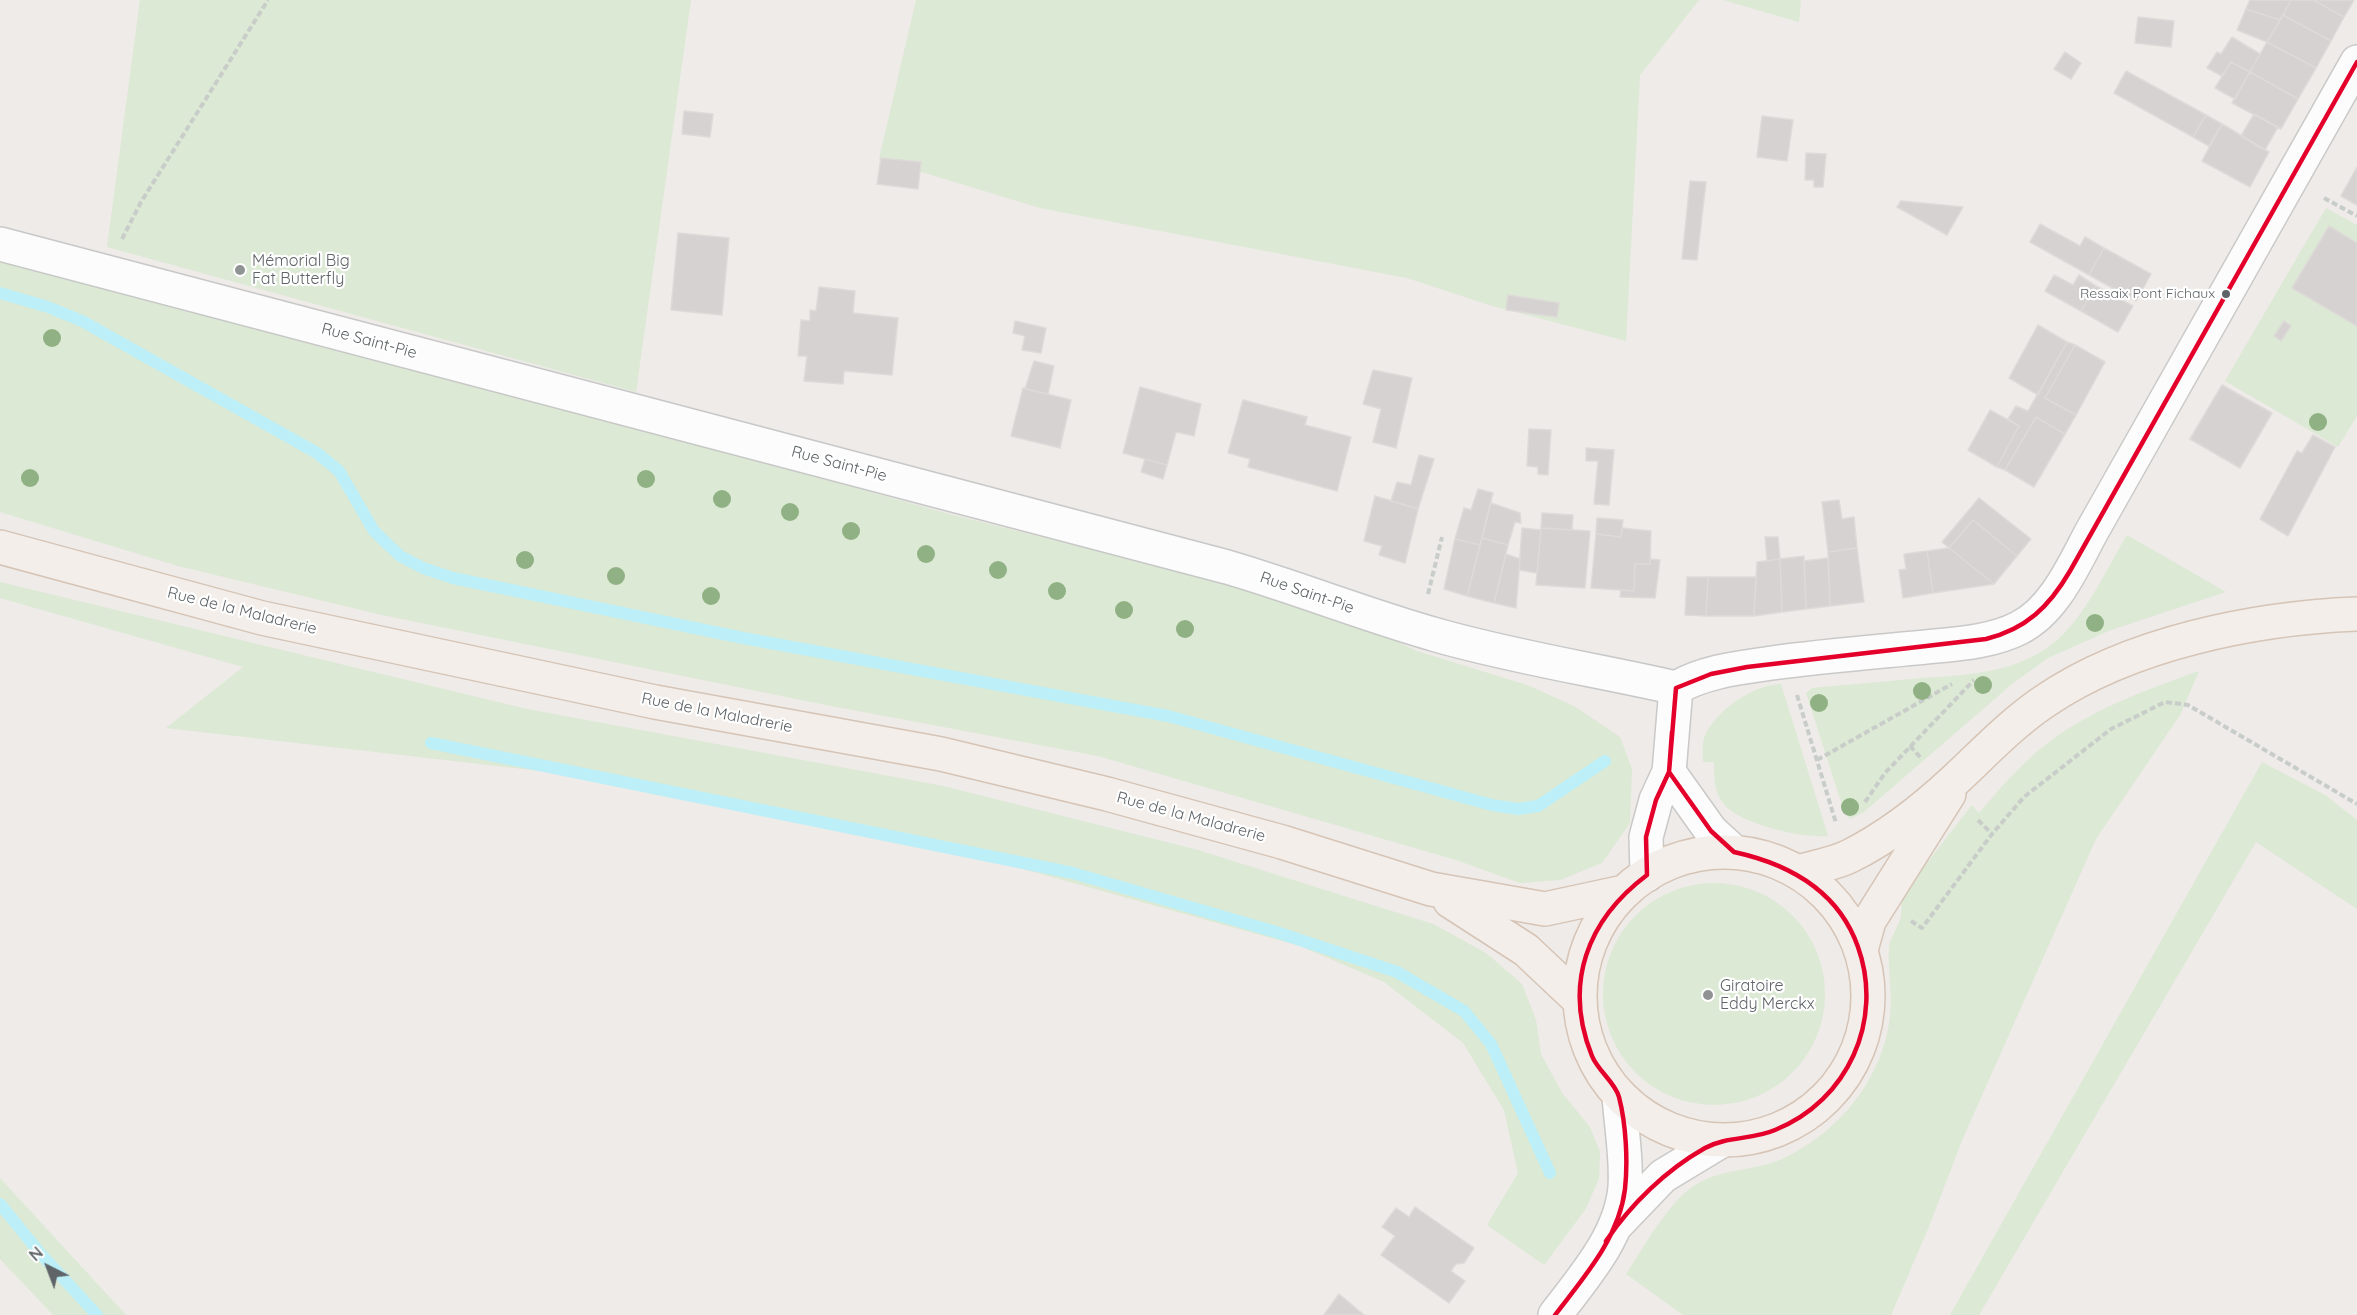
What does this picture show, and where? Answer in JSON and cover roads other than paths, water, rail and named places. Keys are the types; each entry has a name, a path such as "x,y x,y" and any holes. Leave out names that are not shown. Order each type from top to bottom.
{"main road":[{"name":"Rue de la Maladrerie","path":"0,547 262,618 654,702 941,754 1107,794 1282,842 1431,889 1545,909 1636,883"},
{"path":"1798,872 1847,858 1880,839 1956,779 2009,728 2045,701 2104,668 2144,653 2231,630 2328,615 2357,614"},
{"path":"1861,950 1869,921 1932,825 1956,779"},
{"path":"1734,852 1767,858 1798,872 1825,893 1846,920 1861,950 1868,989 1864,1028 1851,1065 1827,1097 1796,1121 1759,1136 1721,1141 1683,1135 1648,1120 1619,1096 1598,1068 1584,1035 1579,1000 1584,960 1599,924 1636,883 1674,861 1704,854 1734,852"},
{"name":"Rue de la Maladrerie","path":"1431,889 1526,950 1579,1000"}],"street":[{"path":"1636,883 1656,800 1669,772 1676,688 1691,679 1730,669 1850,653 1959,644 1988,638 2020,627 2043,608 2061,585 2357,62"},
{"name":"Rue Saint-Pie","path":"0,244 1227,567 1302,589 1419,630 1531,660 1676,688"},
{"path":"1669,772 1711,831 1734,852"},
{"path":"1555,1315 1598,1257 1616,1224 1625,1190 1619,1096"},
{"path":"1616,1224 1663,1176 1721,1141"}],"waterway":[{"path":"0,293 48,307 82,321 317,453 339,471 374,531 400,556 423,568 453,578 743,638 1168,716 1492,805 1518,809 1538,806 1605,761"},
{"path":"431,743 1073,873 1276,932 1397,972 1464,1011 1491,1044 1550,1173"},
{"path":"0,1204 40,1253 97,1315"}],"place":[{"name":"Mémorial Big Fat Butterfly","path":"240,270"},
{"name":"Ressaix Pont Fichaux","path":"2226,294"},
{"name":"Giratoire Eddy Merckx","path":"1708,995"}]}
